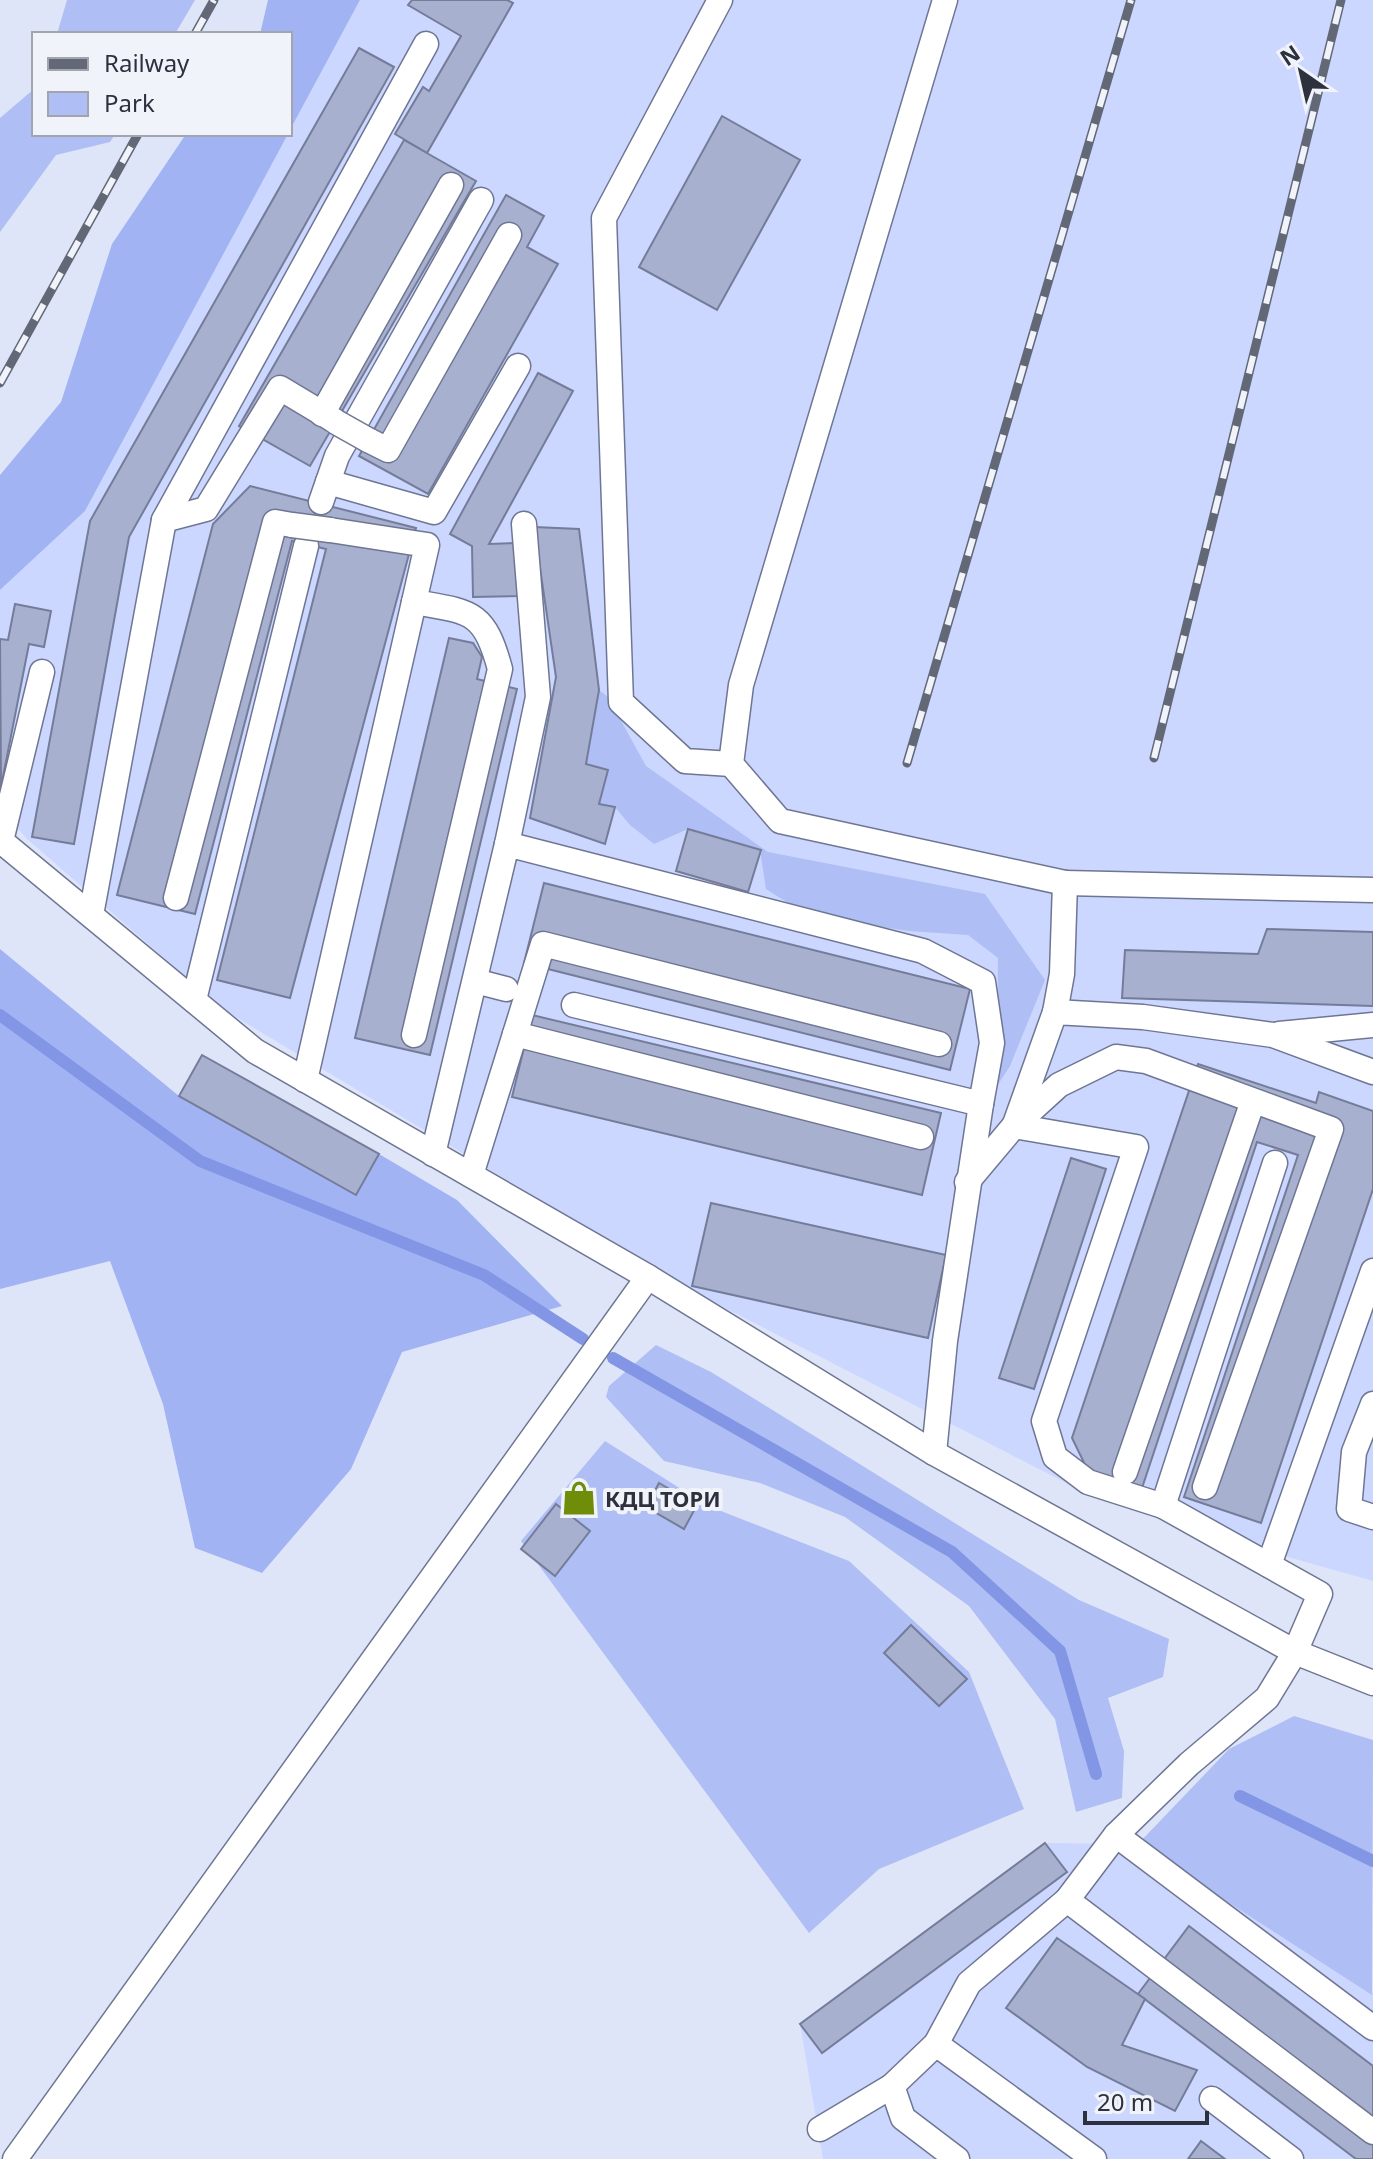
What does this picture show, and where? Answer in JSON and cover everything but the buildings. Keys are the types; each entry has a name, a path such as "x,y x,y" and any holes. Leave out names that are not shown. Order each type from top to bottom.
{"lane":[{"path":"720,0 604,218 621,702 685,761 731,764 780,821 1065,883 1373,890"},
{"path":"731,764 741,685 945,0"},
{"path":"91,915 164,520 426,44"},
{"path":"329,418 451,185"},
{"path":"481,200 337,456 325,492 434,512 518,366"},
{"path":"164,520 206,509 280,388 388,450 509,235"},
{"path":"176,898 275,522 427,545 305,1080"},
{"path":"433,1154 507,844 538,697 524,524"},
{"path":"194,1000 306,546"},
{"path":"414,602 461,610 484,624 500,669 414,1035"},
{"path":"42,672 1,841 255,1051 648,1277 934,1453 1295,1652 1373,1683"},
{"path":"507,844 923,951 983,982 992,1043 967,1182 945,1341 934,1453"},
{"path":"1014,1126 1055,1012 1062,974 1065,883"},
{"path":"471,1175 543,944 939,1044"},
{"path":"475,981 506,989"},
{"path":"574,1005 981,1104"},
{"path":"1055,1012 1143,1017 1273,1035 1373,1072"},
{"path":"1273,1035 1373,1025"},
{"path":"515,1034 921,1137"},
{"path":"967,1182 1014,1126 1059,1085 1116,1057 1146,1061 1331,1129 1205,1487"},
{"path":"1125,1472 1253,1101"},
{"path":"820,2129 892,2086 936,2044 969,1983 1067,1900 1116,1835 1189,1764 1267,1698 1295,1652 1320,1594 1163,1506 1088,1482 1055,1457 1044,1421 1136,1147 1014,1126"},
{"path":"1163,1506 1275,1163"},
{"path":"1269,1565 1373,1271"},
{"path":"18,2158 648,1277"},
{"path":"1373,1404 1354,1452 1349,1509 1373,1517"},
{"path":"1116,1835 1373,2028"},
{"path":"1067,1900 1373,2132"},
{"path":"936,2044 1094,2159"},
{"path":"892,2086 903,2118 957,2159"},
{"path":"1212,2099 1291,2159"}],"shaded area":[{"path":"268,0 360,0 292,126 292,32 260,32"},
{"path":"360,0 1373,0 1373,1581 1080,1490 692,1291 224,1010 27,839 0,808 0,590 85,511 287,136 292,136 292,126"},
{"path":"185,136 287,136 85,511 0,590 0,475 61,402 112,244"},
{"path":"0,949 179,1096 355,1194 379,1154 457,1200 562,1306 402,1352 351,1469 262,1573 195,1548 163,1404 110,1261 0,1289"},
{"path":"1045,1843 1138,1844 1373,1993 1373,2159 823,2159 800,2024"}],"green space":[{"path":"67,0 195,0 176,32 58,32"},
{"path":"32,91 32,136 114,136 110,142 56,155 0,232 0,118"},
{"path":"599,690 608,697 646,766 768,852 985,894 1045,980 1010,1066 997,1086 998,958 968,935 909,931 827,919 796,908 766,889 760,850 688,829 654,844 630,825 615,807 599,804 608,771 586,764"},
{"path":"656,1345 711,1372 1079,1600 1169,1639 1163,1677 1108,1698 1124,1751 1122,1798 1076,1812 1055,1719 969,1606 845,1517 760,1483 664,1461 606,1397 609,1386"},
{"path":"605,1441 708,1506 849,1561 969,1672 1024,1809 879,1869 809,1933 521,1541"},
{"path":"1294,1716 1373,1740 1372,1995 1138,1844 1229,1749"}],"waterway":[{"path":"0,1015 200,1161 484,1275 583,1339"},
{"path":"613,1358 952,1552 1060,1651 1096,1774"},
{"path":"1240,1796 1373,1861"}],"railway":[{"path":"196,32 214,0"},
{"path":"907,763 1131,0"},
{"path":"1154,758 1341,0"},
{"path":"0,383 137,136"}],"place":[{"name":"КДЦ ТОРИ","path":"579,1498"}]}
